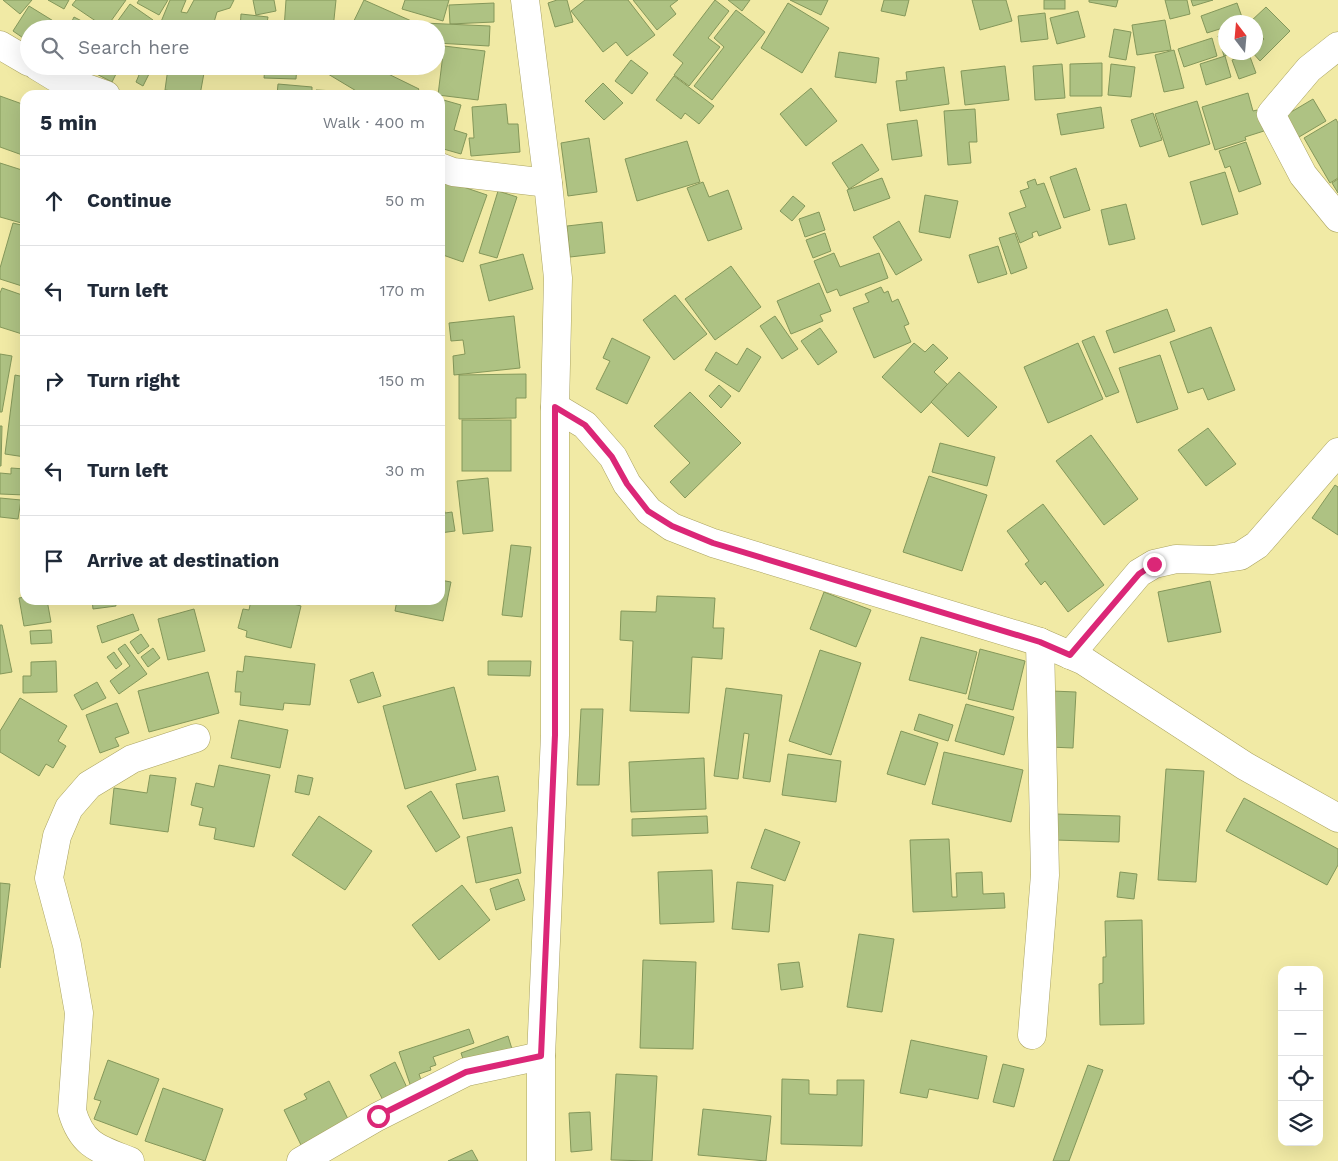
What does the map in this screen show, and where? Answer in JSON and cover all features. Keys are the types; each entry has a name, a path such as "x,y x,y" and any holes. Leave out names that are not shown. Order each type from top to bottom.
{"street":[{"path":"525,0 558,278 555,407 555,735 541,1056 541,1161"},
{"path":"0,44 20,56"},
{"path":"1338,46 1309,69 1271,114 1303,175 1338,218"},
{"path":"52,75 92,90"},
{"path":"445,169 453,172 548,183"},
{"path":"555,407 585,425 612,457 627,484 648,511 672,526 713,543 1040,642 1084,661 1245,766 1338,818"},
{"path":"1070,655 1139,574 1154,564 1176,559 1213,560 1240,556 1257,545 1338,452"},
{"path":"1032,1035 1045,875 1040,642"},
{"path":"130,1161 103,1151 90,1143 76,1123 72,1111 78,1013 67,945 49,878 56,836 69,808 89,785 132,759 196,738"},
{"path":"301,1161 378,1116 466,1072 541,1056"}],"building":[{"path":"3,0 32,0 20,14"},
{"path":"48,0 69,0 64,9"},
{"path":"76,0 126,0 112,20 94,20 72,5"},
{"path":"139,0 168,0 159,15 137,3"},
{"path":"170,0 186,0 181,12 187,13 194,0 234,0 230,8 217,12 215,20 162,20"},
{"path":"253,0 274,0 276,11 256,15"},
{"path":"286,0 336,0 334,20 285,20"},
{"path":"364,0 409,20 354,20"},
{"path":"405,0 449,0 443,20 402,9"},
{"path":"557,0 567,0 573,22 555,27 548,3"},
{"path":"585,0 628,0 655,35 627,56 616,42 603,52 571,11"},
{"path":"633,0 678,0 670,6 676,14 657,30"},
{"path":"715,0 729,11 708,38 720,47 689,86 674,75 683,63 673,55"},
{"path":"728,0 750,0 742,11"},
{"path":"790,0 828,0 821,15"},
{"path":"884,0 909,0 905,16 881,11"},
{"path":"972,0 1006,0 1012,21 980,30"},
{"path":"1044,0 1065,0 1065,9 1044,9"},
{"path":"1089,0 1118,0 1116,7 1089,2"},
{"path":"1165,0 1187,0 1190,14 1170,19"},
{"path":"1191,0 1213,0 1193,6"},
{"path":"494,3 494,22 450,24 449,5"},
{"path":"788,3 829,28 802,73 761,48"},
{"path":"1237,3 1241,15 1218,15 1218,30 1207,33 1201,16"},
{"path":"130,4 153,20 118,20"},
{"path":"29,6 52,20 20,20"},
{"path":"1266,7 1290,31 1263,58 1263,15 1257,15"},
{"path":"736,10 765,32 712,100 694,86 724,47 714,38"},
{"path":"1078,11 1085,37 1057,44 1050,18"},
{"path":"1045,13 1048,39 1021,42 1018,16"},
{"path":"241,14 268,17 268,20 241,20"},
{"path":"20,20 20,36 13,31"},
{"path":"1165,20 1171,50 1137,55 1132,25"},
{"path":"445,24 490,26 489,46 445,44"},
{"path":"1114,29 1131,32 1126,60 1109,57"},
{"path":"1212,38 1217,56 1184,67 1178,49"},
{"path":"445,46 485,51 478,100 445,96 445,90 439,90 440,75 445,75"},
{"path":"1174,50 1184,88 1164,92 1155,55"},
{"path":"839,52 879,58 876,83 835,77"},
{"path":"1218,58 1218,60 1226,60 1231,77 1206,85 1200,64"},
{"path":"631,60 648,73 632,94 615,81"},
{"path":"1232,60 1251,60 1256,73 1239,79"},
{"path":"1102,63 1102,96 1070,96 1070,64"},
{"path":"1062,64 1065,98 1035,100 1033,66"},
{"path":"1111,64 1135,67 1131,97 1108,95"},
{"path":"1005,66 1009,100 965,105 961,71"},
{"path":"944,67 949,104 900,111 896,81 907,80 906,72"},
{"path":"98,75 116,75 112,82"},
{"path":"139,75 148,75 143,86 136,82"},
{"path":"167,75 204,75 201,90 165,90"},
{"path":"264,75 296,75 296,79 264,78"},
{"path":"330,75 390,75 419,89 418,90 355,90"},
{"path":"674,76 714,106 699,124 685,113 681,119 656,100"},
{"path":"603,83 623,103 604,120 585,101"},
{"path":"278,84 312,87 312,90 277,90"},
{"path":"811,88 837,121 806,146 780,114"},
{"path":"1248,93 1253,111 1257,110 1264,131 1245,137 1246,140 1215,150 1202,107"},
{"path":"0,96 20,103 20,154 0,147"},
{"path":"1313,99 1326,121 1294,140 1281,118"},
{"path":"445,100 461,105 454,130 467,134 461,154 445,149"},
{"path":"1197,101 1210,144 1169,157 1155,114"},
{"path":"506,104 508,124 518,124 520,152 471,156 469,138 474,138 472,107"},
{"path":"1101,107 1104,128 1061,135 1057,114"},
{"path":"975,109 977,142 969,142 971,163 948,165 944,111"},
{"path":"1153,113 1162,140 1140,147 1131,120"},
{"path":"1336,119 1338,123 1338,178 1330,183 1304,138"},
{"path":"917,120 922,156 892,160 887,124"},
{"path":"589,138 597,192 568,196 561,143"},
{"path":"687,141 700,182 637,201 625,159"},
{"path":"1246,142 1261,184 1239,192 1230,166 1225,168 1219,151"},
{"path":"862,144 879,170 849,189 832,163"},
{"path":"0,163 20,169 20,223 0,217"},
{"path":"1076,168 1090,210 1064,218 1050,177"},
{"path":"1225,172 1238,214 1202,225 1190,182"},
{"path":"882,178 890,198 854,211 847,190"},
{"path":"1035,179 1037,185 1044,183 1061,228 1039,236 1037,231 1032,233 1033,237 1020,243 1009,213 1026,207 1020,191 1029,188 1027,182"},
{"path":"1338,179 1338,193 1332,183"},
{"path":"445,181 487,195 463,262 445,256"},
{"path":"703,182 709,197 728,190 742,229 708,241 687,188"},
{"path":"498,191 517,197 497,258 479,253"},
{"path":"925,195 958,201 950,238 919,232"},
{"path":"793,196 805,206 792,221 780,211"},
{"path":"1126,204 1135,239 1109,245 1101,210"},
{"path":"819,212 825,230 805,237 799,219"},
{"path":"899,221 922,260 896,275 873,237"},
{"path":"602,222 605,253 570,257 567,226"},
{"path":"13,223 20,225 20,285 0,279 0,268"},
{"path":"825,233 831,251 813,258 806,240"},
{"path":"1015,233 1027,268 1011,274 999,238"},
{"path":"998,246 1007,274 978,283 969,255"},
{"path":"834,253 840,267 879,253 888,278 840,296 837,289 827,293 814,261"},
{"path":"523,254 533,289 489,301 480,265"},
{"path":"731,266 761,307 715,340 685,299"},
{"path":"819,283 831,311 820,315 823,321 791,334 777,301"},
{"path":"881,287 884,293 888,291 892,302 898,299 909,324 904,326 911,342 874,358 853,308 869,302 865,294"},
{"path":"2,288 20,294 20,333 0,327 0,293"},
{"path":"675,295 707,334 674,360 643,320"},
{"path":"1167,309 1175,331 1114,353 1106,331"},
{"path":"514,316 520,368 454,375 453,356 465,354 463,340 451,341 449,323"},
{"path":"775,316 798,349 782,359 760,326"},
{"path":"1211,327 1235,390 1208,400 1203,388 1188,393 1170,342"},
{"path":"820,328 837,352 818,365 801,341"},
{"path":"1094,336 1119,392 1106,397 1082,341"},
{"path":"612,338 650,357 627,404 596,389 610,361 603,358"},
{"path":"914,343 925,352 933,344 948,358 934,372 948,385 921,413 882,377"},
{"path":"1078,343 1103,399 1048,423 1024,367"},
{"path":"747,348 761,357 739,392 705,370 716,352 737,365"},
{"path":"0,354 12,356 2,412 0,412"},
{"path":"1160,355 1178,409 1137,423 1119,368"},
{"path":"959,372 997,407 968,437 931,402"},
{"path":"526,374 526,398 516,398 516,418 459,419 459,375"},
{"path":"15,375 20,376 20,456 5,454"},
{"path":"719,385 731,396 721,408 709,396"},
{"path":"690,392 741,443 685,498 670,482 690,463 654,426"},
{"path":"462,420 511,420 511,471 462,471"},
{"path":"0,426 2,426 1,466 0,466"},
{"path":"1208,428 1236,464 1206,486 1178,450"},
{"path":"1091,435 1138,499 1104,525 1056,461"},
{"path":"940,443 995,457 987,486 932,472"},
{"path":"11,468 20,469 20,495 0,494 0,473 11,474"},
{"path":"929,476 987,495 962,571 903,552"},
{"path":"488,478 493,531 463,534 457,481"},
{"path":"1335,485 1338,487 1338,535 1312,518"},
{"path":"0,498 20,500 18,519 0,517"},
{"path":"1043,504 1104,585 1068,612 1045,581 1041,585 1025,564 1029,561 1007,531"},
{"path":"452,512 455,531 445,532 445,513"},
{"path":"511,545 531,547 522,617 502,615"},
{"path":"445,581 451,582 443,621 395,611 396,605 445,605"},
{"path":"1210,581 1221,632 1168,642 1158,592"},
{"path":"824,592 871,610 856,647 810,629"},
{"path":"657,596 715,598 713,628 724,628 722,659 692,657 689,713 630,711 633,641 620,640 621,611 656,612"},
{"path":"20,605 48,605 51,622 24,626"},
{"path":"93,605 116,606 93,609"},
{"path":"250,605 301,606 291,648 246,637 247,631 238,628 243,609 249,610"},
{"path":"194,609 205,651 168,660 158,619"},
{"path":"133,614 139,630 102,643 97,626"},
{"path":"0,625 2,625 12,672 0,674"},
{"path":"51,630 52,643 31,644 30,631"},
{"path":"141,634 149,646 138,654 130,642"},
{"path":"921,637 977,652 966,694 909,680"},
{"path":"125,644 147,674 119,694 110,681 130,666 118,649"},
{"path":"153,648 160,658 148,667 141,657"},
{"path":"980,649 1025,661 1013,710 968,699"},
{"path":"820,650 861,663 831,755 789,741"},
{"path":"114,652 122,664 116,669 107,657"},
{"path":"245,656 315,664 310,705 284,703 283,710 240,705 241,692 235,692 237,671 243,672"},
{"path":"56,661 57,692 23,693 23,676 31,676 31,662"},
{"path":"488,661 531,661 530,676 488,675"},
{"path":"208,672 219,713 149,732 138,691"},
{"path":"373,672 381,696 358,703 350,680"},
{"path":"97,682 106,698 82,710 74,695"},
{"path":"454,687 476,770 405,789 383,706"},
{"path":"726,688 782,695 770,782 743,778 749,734 744,733 738,779 714,776"},
{"path":"1052,691 1076,692 1073,748 1049,747"},
{"path":"20,698 67,726 58,741 66,746 53,768 46,764 39,776 0,752 0,731"},
{"path":"117,703 129,733 115,738 119,746 100,753 86,715"},
{"path":"966,704 1014,717 1004,755 955,741"},
{"path":"581,709 603,709 599,785 577,785"},
{"path":"919,714 953,725 948,741 914,730"},
{"path":"239,720 288,730 280,768 231,758"},
{"path":"901,731 938,743 925,785 887,774"},
{"path":"944,752 1023,770 1011,822 932,804"},
{"path":"788,754 841,761 836,802 782,795"},
{"path":"704,758 706,809 631,812 629,762"},
{"path":"219,765 270,775 254,847 214,839 216,828 199,825 203,808 191,805 196,783 214,787"},
{"path":"1166,769 1204,771 1196,882 1158,880"},
{"path":"150,775 176,778 168,832 110,824 114,788 147,793"},
{"path":"298,775 313,778 309,795 295,792"},
{"path":"498,776 505,811 463,819 456,784"},
{"path":"431,791 460,837 436,852 407,806"},
{"path":"1244,798 1338,849 1338,865 1327,885 1226,831"},
{"path":"1056,814 1120,816 1119,842 1055,840"},
{"path":"319,816 372,851 345,890 292,855"},
{"path":"707,816 708,833 632,836 632,819"},
{"path":"512,827 521,873 476,883 467,837"},
{"path":"765,829 800,842 785,881 751,868"},
{"path":"949,839 952,897 957,897 956,873 982,872 983,894 1004,893 1005,908 913,912 910,840"},
{"path":"712,870 714,922 660,924 658,872"},
{"path":"1120,872 1137,874 1134,899 1117,897"},
{"path":"518,879 525,900 496,910 490,889"},
{"path":"737,882 773,885 769,932 732,929"},
{"path":"0,883 10,884 0,968"},
{"path":"462,885 490,920 439,960 412,925"},
{"path":"1142,920 1144,1024 1100,1025 1099,984 1103,983 1103,957 1106,957 1105,921"},
{"path":"859,934 894,939 882,1012 847,1007"},
{"path":"643,960 696,962 693,1049 640,1048"},
{"path":"799,962 803,987 781,990 778,964"},
{"path":"469,1029 474,1043 433,1057 436,1065 430,1067 431,1070 419,1074 422,1083 411,1087 399,1052"},
{"path":"508,1036 512,1049 465,1065 461,1053"},
{"path":"911,1040 987,1056 978,1099 929,1089 927,1098 900,1093"},
{"path":"108,1060 159,1079 137,1135 94,1119 101,1101 94,1099"},
{"path":"395,1062 409,1092 385,1104 370,1075"},
{"path":"1003,1064 1024,1069 1014,1107 993,1102"},
{"path":"1088,1065 1103,1070 1069,1161 1053,1161"},
{"path":"616,1074 657,1076 652,1161 611,1160"},
{"path":"782,1079 809,1080 809,1094 837,1095 837,1080 864,1080 862,1146 781,1144"},
{"path":"329,1081 349,1121 301,1145 284,1110 307,1099 304,1094"},
{"path":"163,1088 223,1109 205,1161 145,1141"},
{"path":"703,1109 771,1116 766,1161 698,1155"},
{"path":"590,1112 592,1150 571,1152 569,1113"},
{"path":"472,1150 478,1161 448,1161"}],"route":[{"path":"378,1116 466,1072 541,1056 555,735 555,407 585,425 612,457 627,484 648,511 672,526 713,543 1040,642 1070,655 1139,574 1154,564"}]}
